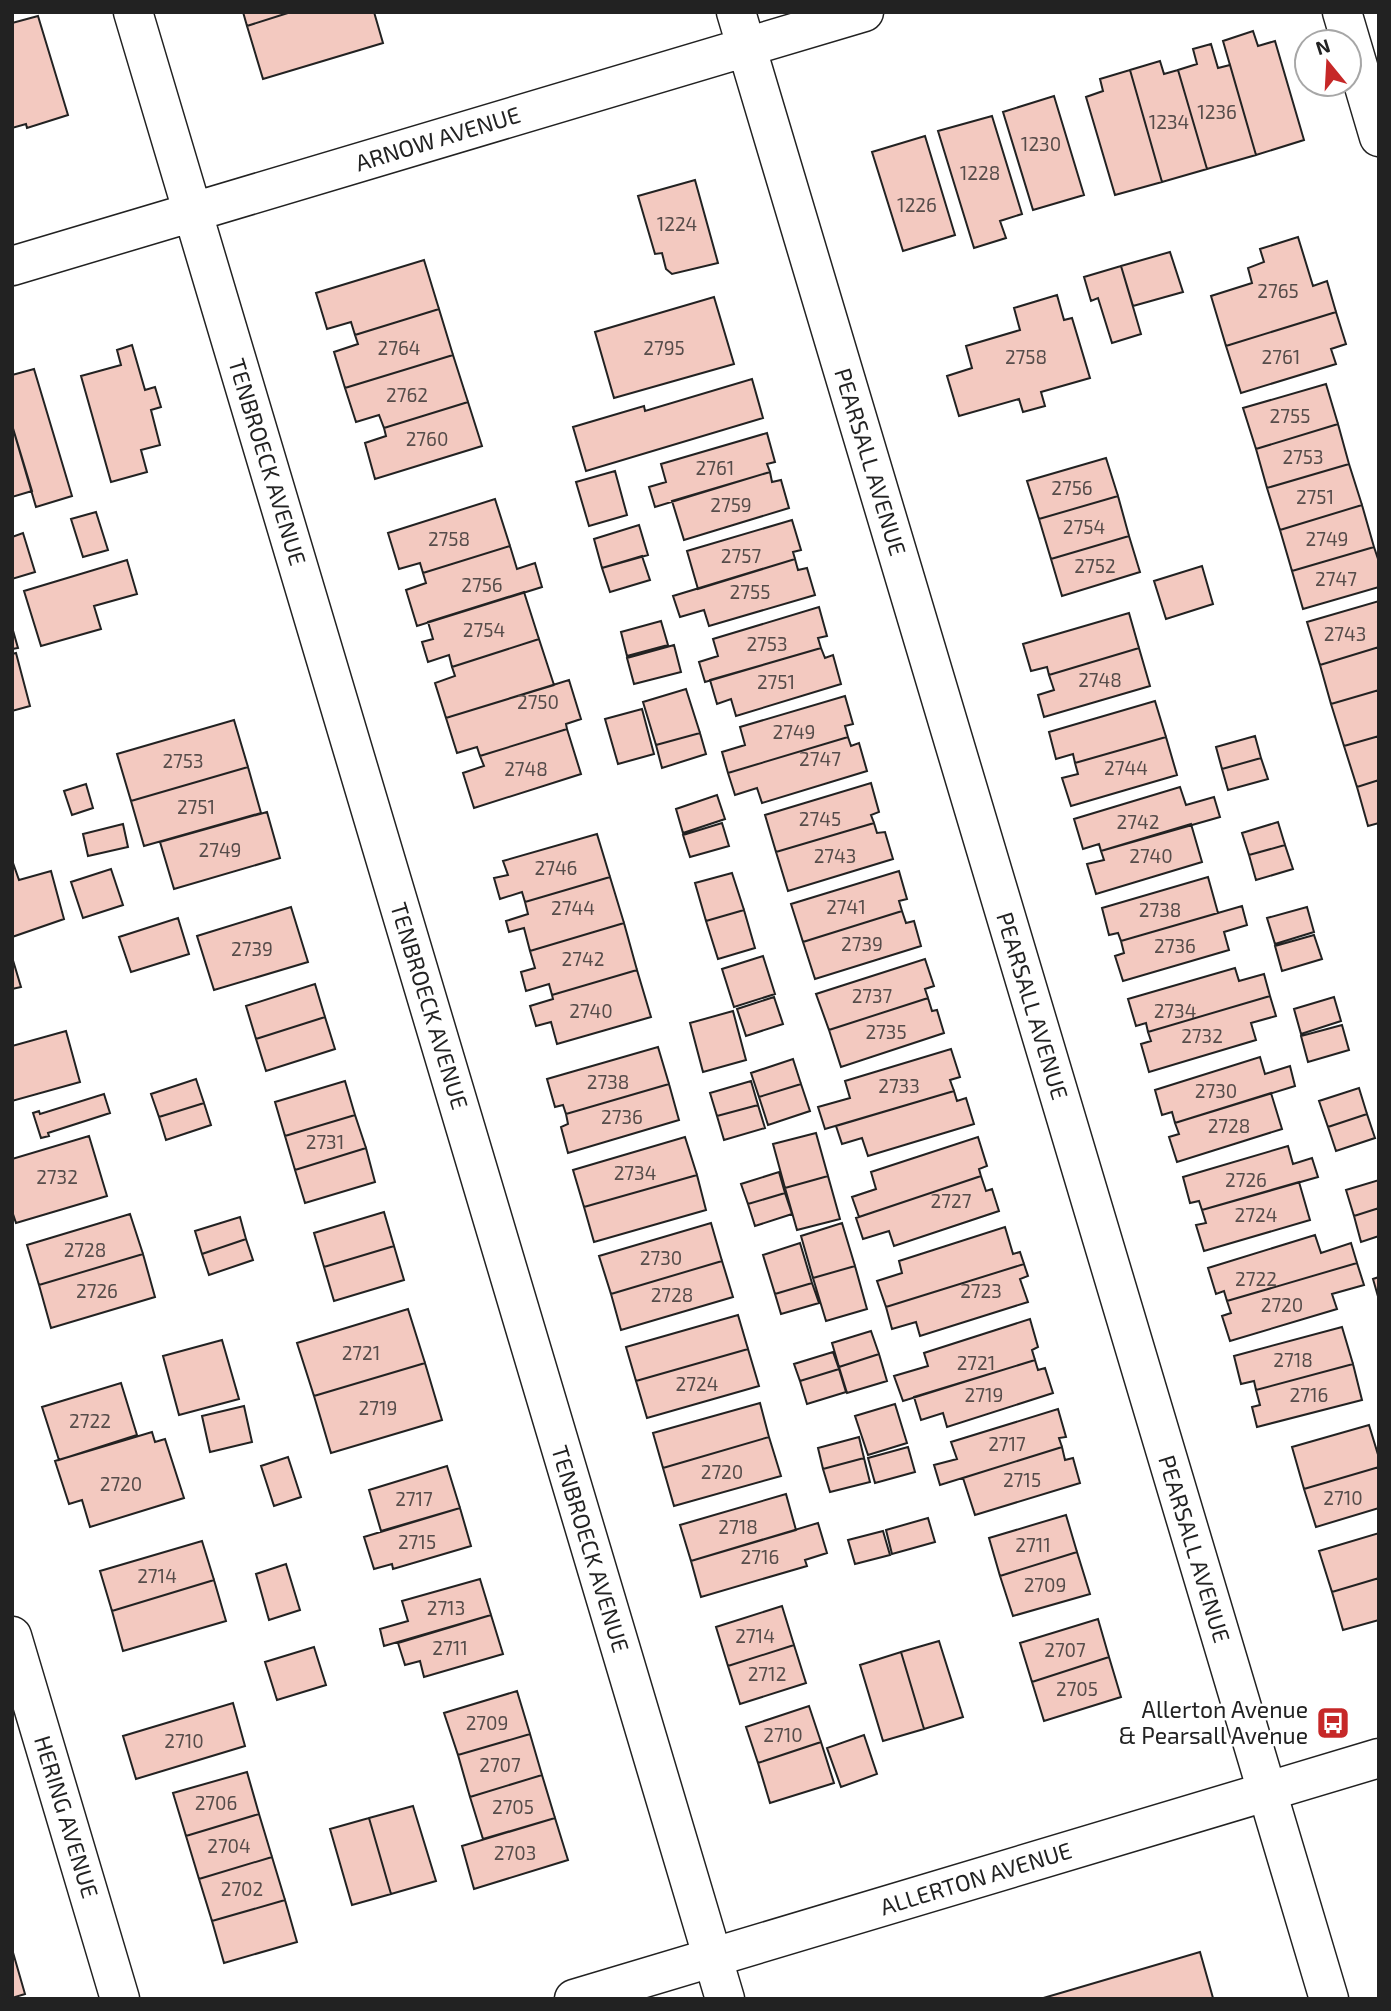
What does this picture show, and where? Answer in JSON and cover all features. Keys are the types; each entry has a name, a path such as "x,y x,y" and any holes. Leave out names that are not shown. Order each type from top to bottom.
{"street":[{"name":"TENBROECK AVENUE","path":"133,12 725,1999"},
{"name":"ARNOW AVENUE","path":"12,266 192,212 742,30 864,12"},
{"path":"1342,12 1379,137"},
{"name":"PEARSALL AVENUE","path":"742,30 1329,1999"},
{"name":"HERING AVENUE","path":"12,1636 120,1999"},
{"name":"ALLERTON AVENUE","path":"574,1999 1379,1758"}],"building":[{"path":"243,12 291,12 247,26"},
{"path":"291,12 374,12 383,43 263,79 247,26"},
{"path":"38,16 68,115 27,128 26,124 12,128 12,23"},
{"path":"1253,31 1258,46 1275,41 1304,140 1256,155 1223,41"},
{"path":"1211,44 1218,68 1230,65 1256,155 1207,169 1178,70 1197,64 1193,49"},
{"path":"1160,61 1164,74 1178,70 1207,169 1162,182 1130,70"},
{"path":"1130,70 1162,182 1115,195 1086,97 1103,91 1100,79"},
{"path":"1054,96 1084,195 1033,210 1003,112"},
{"path":"992,116 1022,214 1000,221 1006,238 974,248 938,131"},
{"path":"925,136 955,235 903,251 872,152"},
{"path":"695,180 718,263 672,274 666,269 662,253 655,254 638,196"},
{"path":"1298,237 1313,286 1327,281 1336,312 1226,346 1211,296 1252,283 1248,268 1264,262 1260,249"},
{"path":"1170,252 1183,292 1133,306 1121,266"},
{"path":"424,260 439,309 355,335 351,322 327,329 316,293"},
{"path":"1121,266 1141,334 1112,343 1098,298 1091,301 1084,277"},
{"path":"1057,295 1064,320 1072,318 1090,378 1041,392 1045,406 1023,412 1019,399 959,416 947,376 972,368 966,346 1020,330 1014,308"},
{"path":"714,297 734,364 614,398 595,332"},
{"path":"439,309 453,355 345,388 334,352 358,344 355,335"},
{"path":"1336,312 1346,344 1331,349 1336,364 1241,393 1226,346"},
{"path":"132,345 145,390 155,387 161,407 151,410 160,445 141,450 147,472 111,482 81,376 121,365 117,350"},
{"path":"453,355 468,402 384,428 379,415 356,422 345,388"},
{"path":"34,369 72,496 36,507 12,425 12,375"},
{"path":"752,379 763,418 586,471 573,427 644,406 645,411"},
{"path":"1326,384 1338,424 1256,449 1243,408"},
{"path":"468,402 482,446 375,479 365,443 386,436 384,428"},
{"path":"1338,424 1349,464 1267,488 1256,449"},
{"path":"12,425 32,491 12,497"},
{"path":"767,433 775,462 767,464 770,472 655,507 649,487 666,482 661,464"},
{"path":"1106,458 1118,496 1039,519 1027,481"},
{"path":"1349,464 1362,505 1280,530 1267,488"},
{"path":"615,471 627,515 589,526 576,482"},
{"path":"770,472 772,482 781,480 789,508 684,540 672,501"},
{"path":"1118,496 1129,536 1051,559 1039,519"},
{"path":"495,499 510,546 423,573 420,563 399,569 388,533"},
{"path":"1362,505 1374,547 1292,571 1280,530"},
{"path":"96,512 108,550 83,557 71,519"},
{"path":"792,520 801,550 793,552 795,559 698,589 687,551"},
{"path":"639,525 648,555 602,568 594,539"},
{"path":"23,533 35,572 12,579 12,537"},
{"path":"1129,536 1140,572 1062,596 1051,559"},
{"path":"510,546 517,569 535,563 542,587 417,626 406,590 426,583 423,573"},
{"path":"1374,547 1379,562 1379,587 1303,609 1292,571"},
{"path":"642,556 650,580 610,592 602,568"},
{"path":"795,559 798,570 807,568 815,595 709,626 704,610 680,617 673,596"},
{"path":"127,560 137,594 94,606 101,629 41,646 24,591"},
{"path":"1202,566 1213,604 1166,619 1154,581"},
{"path":"524,592 539,639 452,667 449,655 428,662 422,642 433,639 428,622"},
{"path":"1379,601 1379,647 1320,665 1307,622"},
{"path":"819,607 827,636 818,638 821,648 705,682 699,662 718,656 713,639"},
{"path":"1129,613 1139,648 1049,675 1047,667 1031,671 1023,644"},
{"path":"661,621 668,645 627,656 621,632"},
{"path":"12,627 18,648 12,649"},
{"path":"539,639 554,685 446,718 435,683 455,676 452,667"},
{"path":"674,645 681,672 634,684 627,658"},
{"path":"1379,647 1379,690 1331,704 1320,665"},
{"path":"821,648 825,658 833,655 841,684 736,716 731,699 717,704 710,680"},
{"path":"1139,648 1150,686 1044,717 1038,695 1054,690 1049,675"},
{"path":"16,653 30,706 12,711 12,654"},
{"path":"569,680 581,719 566,724 567,729 480,756 477,747 457,753 446,718"},
{"path":"686,689 700,733 656,745 643,702"},
{"path":"1379,690 1379,736 1344,746 1331,704"},
{"path":"845,696 853,724 845,726 848,737 728,773 722,752 745,745 740,727"},
{"path":"1155,701 1166,737 1075,763 1073,754 1056,759 1049,732"},
{"path":"642,709 654,754 618,764 605,719"},
{"path":"234,720 248,767 131,801 117,754"},
{"path":"567,729 581,774 474,808 463,773 484,766 480,756"},
{"path":"700,733 706,754 662,768 656,745"},
{"path":"1255,736 1261,758 1222,769 1216,747"},
{"path":"1379,736 1379,780 1357,787 1344,746"},
{"path":"848,737 851,746 859,743 867,771 762,803 757,788 735,795 728,773"},
{"path":"1166,737 1177,775 1071,806 1062,778 1078,774 1075,763"},
{"path":"1261,758 1268,779 1228,790 1222,769"},
{"path":"248,767 261,813 144,846 131,801"},
{"path":"1379,780 1379,823 1368,826 1357,787"},
{"path":"871,783 879,812 871,815 874,823 776,852 765,815"},
{"path":"86,784 93,808 72,815 64,791"},
{"path":"1180,787 1186,805 1214,797 1220,817 1101,851 1099,844 1083,849 1074,819"},
{"path":"717,795 725,819 683,833 676,809"},
{"path":"267,812 280,858 174,889 160,842"},
{"path":"1278,822 1285,845 1249,855 1242,833"},
{"path":"722,823 729,846 690,857 683,835"},
{"path":"874,823 877,833 885,832 893,859 788,891 776,852"},
{"path":"123,824 128,847 88,856 83,834"},
{"path":"1191,824 1202,862 1096,894 1087,864 1104,860 1101,851"},
{"path":"597,834 610,877 525,902 522,892 500,899 494,878 508,875 503,861"},
{"path":"1285,845 1293,869 1256,880 1249,855"},
{"path":"12,860 19,880 51,871 64,919 12,937"},
{"path":"111,869 123,905 83,918 71,882"},
{"path":"899,871 907,899 899,901 902,911 803,942 791,904"},
{"path":"732,873 744,910 706,921 695,883"},
{"path":"610,877 624,923 530,951 524,928 509,932 506,921 528,914 525,902"},
{"path":"1208,877 1218,913 1121,941 1118,933 1109,935 1102,908"},
{"path":"1242,906 1247,925 1224,932 1229,950 1123,981 1115,956 1124,953 1121,941"},
{"path":"291,907 308,962 214,990 197,936"},
{"path":"1307,907 1314,932 1275,944 1267,918"},
{"path":"744,910 755,948 718,959 706,921"},
{"path":"902,911 906,923 914,921 921,946 815,979 803,942"},
{"path":"178,918 189,954 131,972 119,937"},
{"path":"624,923 637,970 552,995 549,984 526,991 521,972 535,968 530,951"},
{"path":"1314,935 1322,959 1282,971 1275,946"},
{"path":"763,956 775,994 734,1007 722,969"},
{"path":"12,957 21,987 12,989"},
{"path":"925,959 934,986 925,989 928,998 829,1030 816,994"},
{"path":"1235,968 1239,981 1264,974 1270,996 1148,1032 1146,1023 1136,1026 1128,999"},
{"path":"637,970 651,1017 557,1044 551,1022 536,1026 530,1006 553,999 552,995"},
{"path":"315,984 325,1017 256,1039 246,1006"},
{"path":"1270,996 1276,1016 1251,1023 1256,1040 1149,1072 1141,1044 1151,1041 1148,1032"},
{"path":"774,997 783,1024 746,1036 737,1009"},
{"path":"1334,997 1341,1021 1301,1034 1294,1009"},
{"path":"928,998 932,1011 937,1010 944,1033 841,1067 829,1030"},
{"path":"733,1011 746,1060 703,1072 690,1023"},
{"path":"325,1017 335,1049 266,1071 256,1039"},
{"path":"1342,1025 1349,1050 1308,1062 1301,1036"},
{"path":"66,1031 80,1082 12,1101 12,1046"},
{"path":"658,1047 669,1084 566,1114 563,1105 555,1107 547,1079"},
{"path":"951,1049 960,1077 950,1080 954,1091 825,1129 818,1107 850,1098 845,1081"},
{"path":"1260,1057 1265,1074 1290,1066 1295,1086 1175,1123 1172,1112 1162,1115 1155,1090"},
{"path":"793,1059 801,1084 759,1097 751,1073"},
{"path":"196,1079 204,1103 159,1117 151,1094"},
{"path":"345,1081 355,1115 285,1136 275,1102"},
{"path":"751,1081 758,1105 717,1116 710,1093"},
{"path":"669,1084 679,1120 568,1153 561,1127 568,1124 566,1114"},
{"path":"801,1084 810,1111 768,1125 759,1097"},
{"path":"1359,1088 1367,1114 1328,1127 1319,1101"},
{"path":"954,1091 957,1101 966,1098 974,1124 868,1156 862,1138 842,1144 836,1126"},
{"path":"1271,1093 1282,1129 1177,1162 1169,1137 1179,1134 1175,1123"},
{"path":"104,1094 110,1113 48,1133 49,1136 41,1138 33,1113 39,1111 40,1114"},
{"path":"204,1103 211,1125 166,1140 159,1117"},
{"path":"758,1105 765,1128 724,1140 717,1116"},
{"path":"1367,1114 1375,1138 1336,1151 1328,1127"},
{"path":"355,1115 366,1148 295,1170 285,1136"},
{"path":"816,1133 828,1176 785,1188 773,1144"},
{"path":"89,1136 107,1196 16,1223 12,1211 12,1159"},
{"path":"685,1137 697,1175 584,1207 573,1170"},
{"path":"978,1137 987,1166 979,1169 981,1176 859,1217 852,1197 876,1189 871,1172"},
{"path":"1288,1146 1293,1164 1312,1158 1318,1177 1202,1210 1199,1201 1190,1203 1183,1177"},
{"path":"366,1148 375,1182 305,1203 295,1170"},
{"path":"779,1172 785,1193 748,1204 741,1184"},
{"path":"697,1175 706,1210 594,1242 584,1207"},
{"path":"828,1176 840,1219 797,1230 785,1188"},
{"path":"981,1176 986,1191 992,1189 999,1211 894,1246 889,1231 863,1239 856,1218"},
{"path":"1379,1180 1379,1208 1354,1216 1346,1190"},
{"path":"1299,1182 1310,1220 1204,1251 1196,1225 1206,1223 1202,1210"},
{"path":"785,1193 792,1214 755,1226 748,1204"},
{"path":"1379,1208 1379,1236 1361,1242 1354,1216"},
{"path":"384,1212 394,1246 324,1267 314,1233"},
{"path":"130,1214 143,1254 39,1285 27,1245"},
{"path":"240,1217 246,1239 202,1254 195,1231"},
{"path":"711,1223 722,1261 611,1294 599,1256"},
{"path":"842,1223 855,1266 813,1278 801,1236"},
{"path":"1005,1227 1013,1254 1020,1252 1024,1264 886,1307 877,1281 902,1273 899,1261"},
{"path":"1315,1235 1321,1253 1351,1243 1357,1263 1227,1301 1224,1291 1216,1294 1208,1268"},
{"path":"246,1239 253,1260 209,1275 202,1254"},
{"path":"800,1243 812,1283 775,1294 763,1255"},
{"path":"394,1246 404,1280 334,1301 324,1267"},
{"path":"143,1254 155,1297 51,1328 39,1285"},
{"path":"722,1261 733,1297 621,1330 611,1294"},
{"path":"1357,1263 1364,1285 1332,1294 1337,1309 1230,1341 1222,1316 1231,1313 1227,1301"},
{"path":"1024,1264 1028,1276 1020,1279 1028,1302 920,1336 916,1322 892,1329 886,1307"},
{"path":"855,1266 867,1309 826,1321 813,1278"},
{"path":"1379,1277 1379,1300 1373,1279"},
{"path":"812,1283 819,1303 781,1314 775,1294"},
{"path":"408,1309 425,1363 314,1396 297,1343"},
{"path":"738,1315 748,1349 636,1381 626,1347"},
{"path":"1030,1319 1038,1347 1032,1350 1035,1360 903,1401 894,1376 928,1366 924,1353"},
{"path":"1342,1327 1353,1364 1256,1390 1254,1381 1241,1384 1234,1356"},
{"path":"871,1331 879,1354 839,1367 832,1343"},
{"path":"222,1340 239,1399 179,1415 163,1356"},
{"path":"748,1349 759,1386 647,1418 636,1381"},
{"path":"833,1352 839,1369 800,1381 794,1364"},
{"path":"879,1354 887,1381 847,1393 839,1367"},
{"path":"1035,1360 1038,1370 1045,1368 1053,1393 947,1427 943,1413 921,1420 914,1397"},
{"path":"425,1363 442,1420 331,1453 314,1396"},
{"path":"1353,1364 1362,1400 1257,1427 1252,1407 1260,1405 1256,1390"},
{"path":"839,1369 846,1392 807,1404 800,1381"},
{"path":"121,1383 137,1435 59,1460 42,1407"},
{"path":"760,1403 769,1437 663,1468 653,1433"},
{"path":"895,1404 907,1443 868,1455 855,1416"},
{"path":"244,1406 252,1442 210,1452 202,1416"},
{"path":"1058,1409 1066,1437 1059,1438 1062,1447 940,1485 934,1465 957,1459 951,1442"},
{"path":"1369,1425 1379,1467 1304,1489 1292,1447"},
{"path":"152,1432 155,1442 165,1439 184,1498 90,1527 82,1500 69,1504 55,1461"},
{"path":"769,1437 781,1476 674,1506 663,1468"},
{"path":"859,1437 864,1458 823,1469 818,1448"},
{"path":"908,1447 915,1472 875,1483 868,1458"},
{"path":"1062,1447 1065,1460 1073,1458 1080,1483 975,1515 963,1478"},
{"path":"288,1457 301,1497 274,1506 261,1466"},
{"path":"864,1458 870,1482 830,1492 823,1469"},
{"path":"447,1466 460,1508 381,1531 369,1490"},
{"path":"1379,1467 1379,1508 1316,1527 1304,1489"},
{"path":"786,1494 796,1530 691,1561 680,1525"},
{"path":"460,1508 471,1546 393,1569 392,1564 374,1569 364,1537"},
{"path":"1066,1515 1077,1552 1000,1576 989,1538"},
{"path":"928,1518 935,1542 892,1554 886,1530"},
{"path":"818,1523 827,1553 805,1560 807,1566 701,1597 691,1561"},
{"path":"883,1531 890,1555 855,1564 848,1540"},
{"path":"1379,1533 1379,1578 1332,1592 1319,1551"},
{"path":"202,1541 214,1580 112,1611 100,1571"},
{"path":"1077,1552 1090,1594 1013,1616 1000,1576"},
{"path":"286,1564 300,1610 269,1620 256,1574"},
{"path":"1379,1578 1379,1620 1343,1630 1332,1592"},
{"path":"480,1579 491,1615 384,1646 380,1629 408,1621 402,1601"},
{"path":"214,1580 226,1621 123,1651 112,1611"},
{"path":"782,1606 794,1645 728,1666 716,1627"},
{"path":"491,1615 503,1654 424,1677 420,1661 405,1665 398,1643"},
{"path":"1098,1619 1109,1657 1032,1682 1020,1643"},
{"path":"939,1641 963,1717 924,1729 901,1652"},
{"path":"794,1645 806,1683 740,1704 728,1666"},
{"path":"314,1647 326,1685 277,1700 265,1662"},
{"path":"901,1652 924,1729 883,1741 860,1665"},
{"path":"1109,1657 1121,1697 1044,1721 1032,1682"},
{"path":"517,1691 530,1734 458,1755 444,1713"},
{"path":"233,1703 245,1746 136,1779 123,1736"},
{"path":"809,1706 821,1742 758,1763 746,1727"},
{"path":"530,1734 542,1775 470,1797 458,1755"},
{"path":"864,1735 877,1774 841,1787 827,1748"},
{"path":"821,1742 834,1783 770,1803 758,1763"},
{"path":"247,1772 259,1814 186,1836 173,1793"},
{"path":"542,1775 555,1818 483,1839 470,1797"},
{"path":"413,1806 436,1881 391,1894 369,1818"},
{"path":"259,1814 272,1857 199,1879 186,1836"},
{"path":"369,1818 391,1894 352,1905 330,1829"},
{"path":"555,1818 568,1860 474,1889 462,1846"},
{"path":"272,1857 285,1900 212,1921 199,1879"},
{"path":"285,1900 297,1942 224,1963 212,1921"},
{"path":"12,1949 25,1994 12,1998"},
{"path":"1200,1952 1213,1998 1040,1999"}],"place":[{"name":"Allerton Avenue & Pearsall Avenue","path":"1333,1723"}]}
